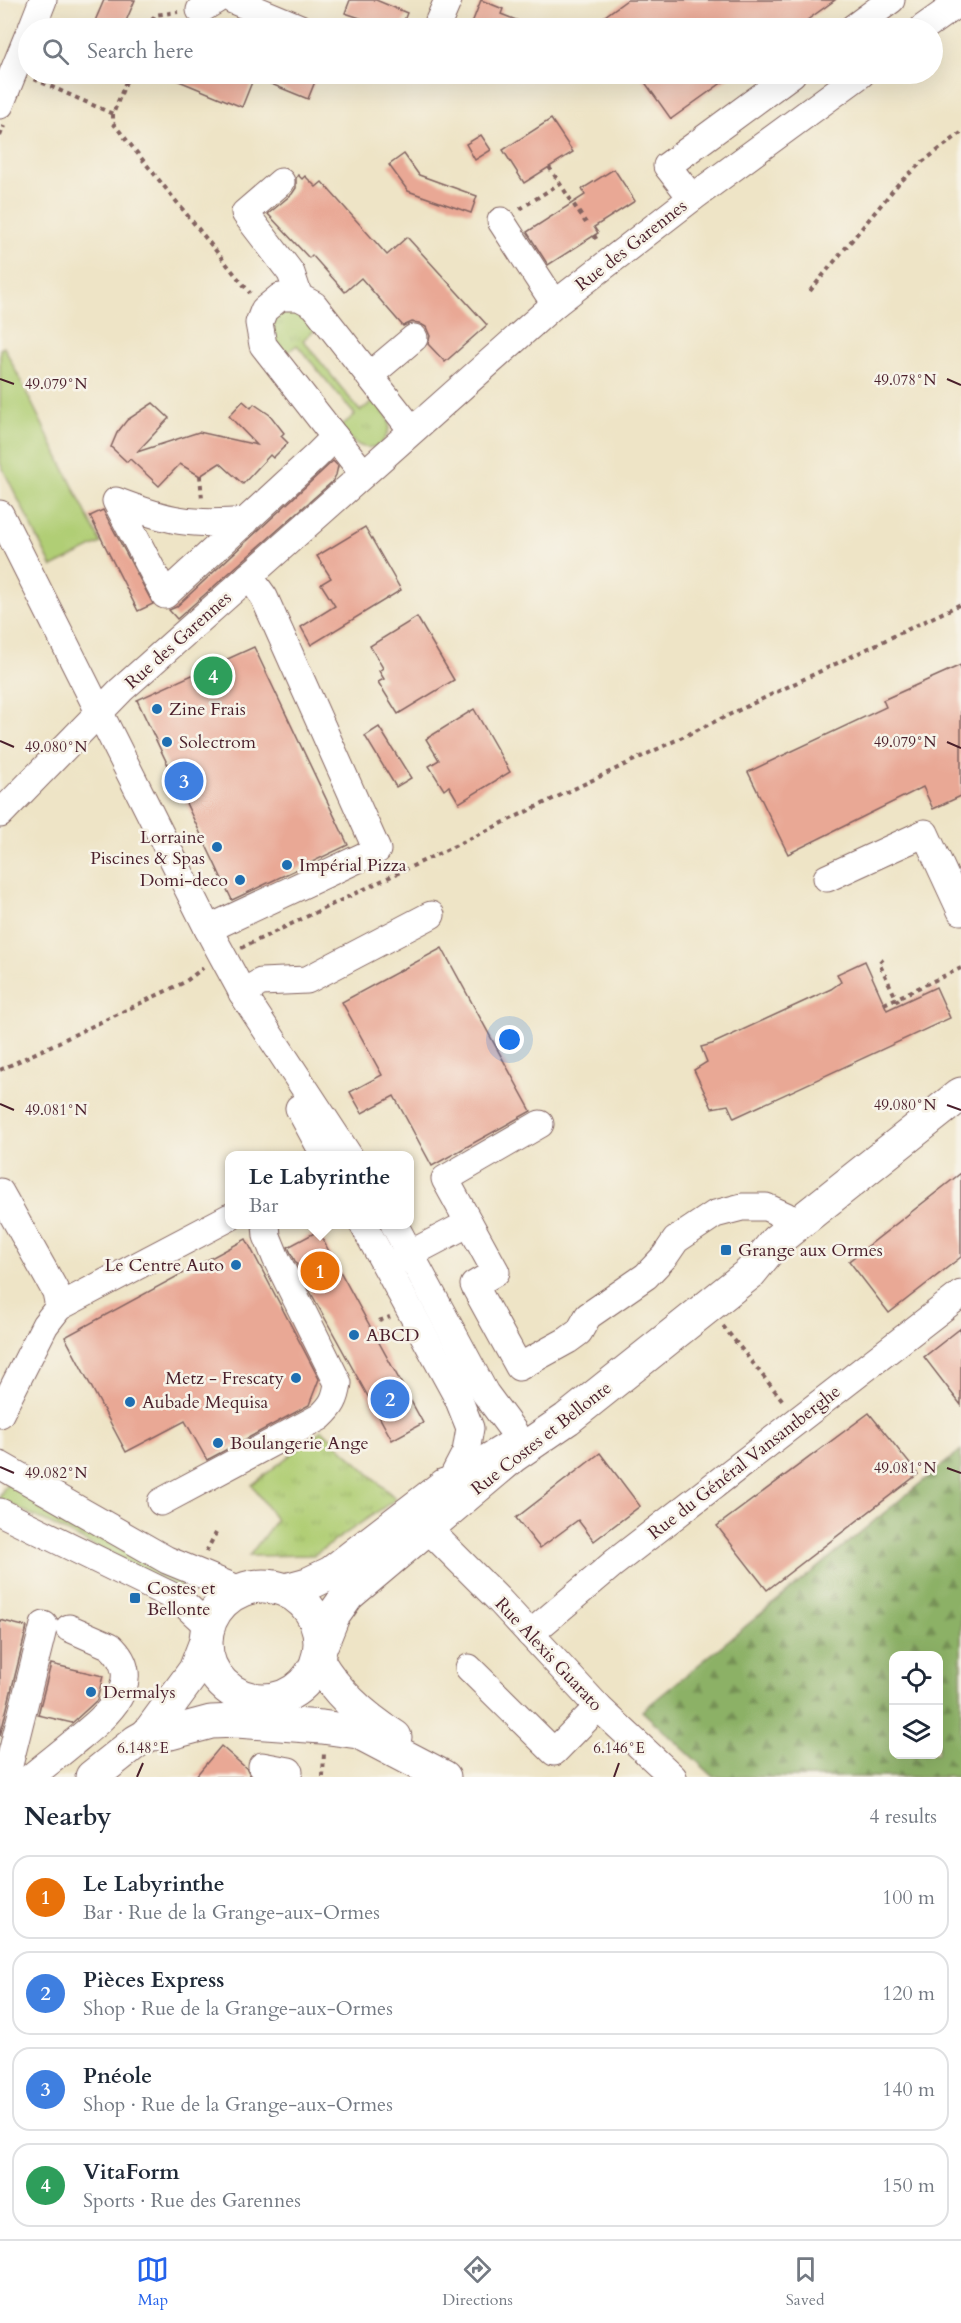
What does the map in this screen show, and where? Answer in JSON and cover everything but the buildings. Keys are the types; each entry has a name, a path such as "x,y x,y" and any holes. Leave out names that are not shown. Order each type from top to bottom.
{"main road":[{"name":"Rue Costes et Bellonte","path":"286,1590 308,1584 331,1573 452,1479 514,1443 567,1419 750,1273 785,1234 961,1094"},
{"name":"Rue Costes et Bellonte","path":"319,1654 333,1616 348,1595 426,1528 514,1443 737,1259 785,1234"},
{"path":"148,1734 195,1670 216,1609 226,1598 240,1590 267,1585 286,1590 302,1601 313,1614 319,1630 319,1654 328,1678 371,1722 424,1756 451,1777"},
{"path":"206,1635 208,1663 218,1679 233,1693 248,1699 264,1701 280,1698 304,1701 371,1722"},
{"path":"280,1698 303,1685 311,1675 319,1654"},
{"path":"92,1777 148,1734 180,1718 200,1704 233,1693"},
{"path":"148,1734 170,1733 211,1722 237,1721 358,1732 444,1777"}],"street":[{"path":"36,18 43,0"},
{"path":"233,0 276,18"},
{"path":"440,18 448,0"},
{"path":"867,18 891,0"},
{"path":"0,105 18,61"},
{"path":"692,198 667,166 778,84"},
{"name":"Rue des Garennes","path":"0,814 99,712 363,473 555,304 692,198 847,84"},
{"path":"281,182 245,213 291,273 299,297"},
{"path":"501,221 555,304"},
{"path":"363,473 263,345 259,323 264,310 280,297 299,297 314,305 412,430"},
{"path":"369,376 414,338"},
{"path":"246,521 207,524 178,521 157,517 116,501 165,595 246,521 335,437"},
{"path":"0,514 208,929 244,996 288,1089 323,1151"},
{"path":"208,929 377,850 264,597 249,576"},
{"path":"827,878 925,833 961,911"},
{"path":"244,996 261,982 307,980 431,915"},
{"path":"244,996 346,1151"},
{"path":"540,1124 445,1179 496,1272 474,1285 519,1367 579,1332 588,1316 646,1276 676,1240 715,1214 742,1208 766,1208 786,1216 785,1234"},
{"path":"0,1192 10,1235 56,1292 59,1307"},
{"path":"0,1414 45,1325 59,1307 225,1220"},
{"path":"386,1267 469,1223"},
{"path":"161,1502 320,1417 331,1407 337,1397 338,1383 276,1258 266,1229"},
{"path":"366,1229 458,1398 470,1428 466,1452 452,1479"},
{"path":"397,1229 514,1443"},
{"name":"Rue du Général Vansantberghe","path":"530,1634 614,1563 961,1294"},
{"path":"0,1466 167,1560 240,1590"},
{"path":"0,1512 180,1600 206,1635"},
{"name":"Rue Alexis Guarato","path":"426,1528 598,1707 674,1777"},
{"path":"0,1775 8,1769 56,1627 110,1646 122,1660 124,1676 122,1690 108,1714 31,1777"},
{"path":"470,1668 554,1752 598,1707"}],"path":[{"path":"153,18 155,15 208,5"},
{"path":"14,71 18,73"},
{"path":"44,84 113,114"},
{"path":"125,84 113,114 113,123 264,310"},
{"path":"810,291 899,183 921,163 961,134"},
{"path":"549,167 586,223"},
{"path":"501,221 559,184"},
{"path":"0,1070 185,982 222,956 961,604"},
{"path":"883,959 879,963 898,1004"},
{"path":"884,1004 961,968"},
{"path":"708,1307 798,1420"}],"green space":[{"path":"288,307 296,307 318,327 303,340 360,411 376,399 384,411 389,426 380,445 362,447 338,428 355,415 297,345 282,357 269,325 274,317"},
{"path":"4,347 101,543 52,567 0,463 0,349"},
{"path":"322,1430 396,1499 314,1555 249,1556 276,1520 252,1485"},
{"path":"961,1450 961,1777 714,1777 642,1711"},
{"path":"8,1482 185,1578 180,1589 0,1499"}],"place":[{"name":"VitaForm","path":"213,676"},
{"name":"Zine Frais","path":"157,709"},
{"name":"Solectrom","path":"167,742"},
{"name":"Pnéole","path":"184,781"},
{"name":"Lorraine Piscines & Spas","path":"217,847"},
{"name":"Impérial Pizza","path":"287,865"},
{"name":"Domi-deco","path":"240,880"},
{"name":"Grange aux Ormes","path":"726,1250"},
{"name":"Le Centre Auto","path":"236,1265"},
{"name":"Le Labyrinthe","path":"320,1271"},
{"name":"ABCD","path":"354,1335"},
{"name":"Metz - Frescaty","path":"296,1378"},
{"name":"Pièces Express","path":"390,1399"},
{"name":"Aubade Mequisa","path":"130,1402"},
{"name":"Boulangerie Ange","path":"218,1443"},
{"name":"Costes et Bellonte","path":"135,1598"},
{"name":"Dermalys","path":"91,1692"}]}
